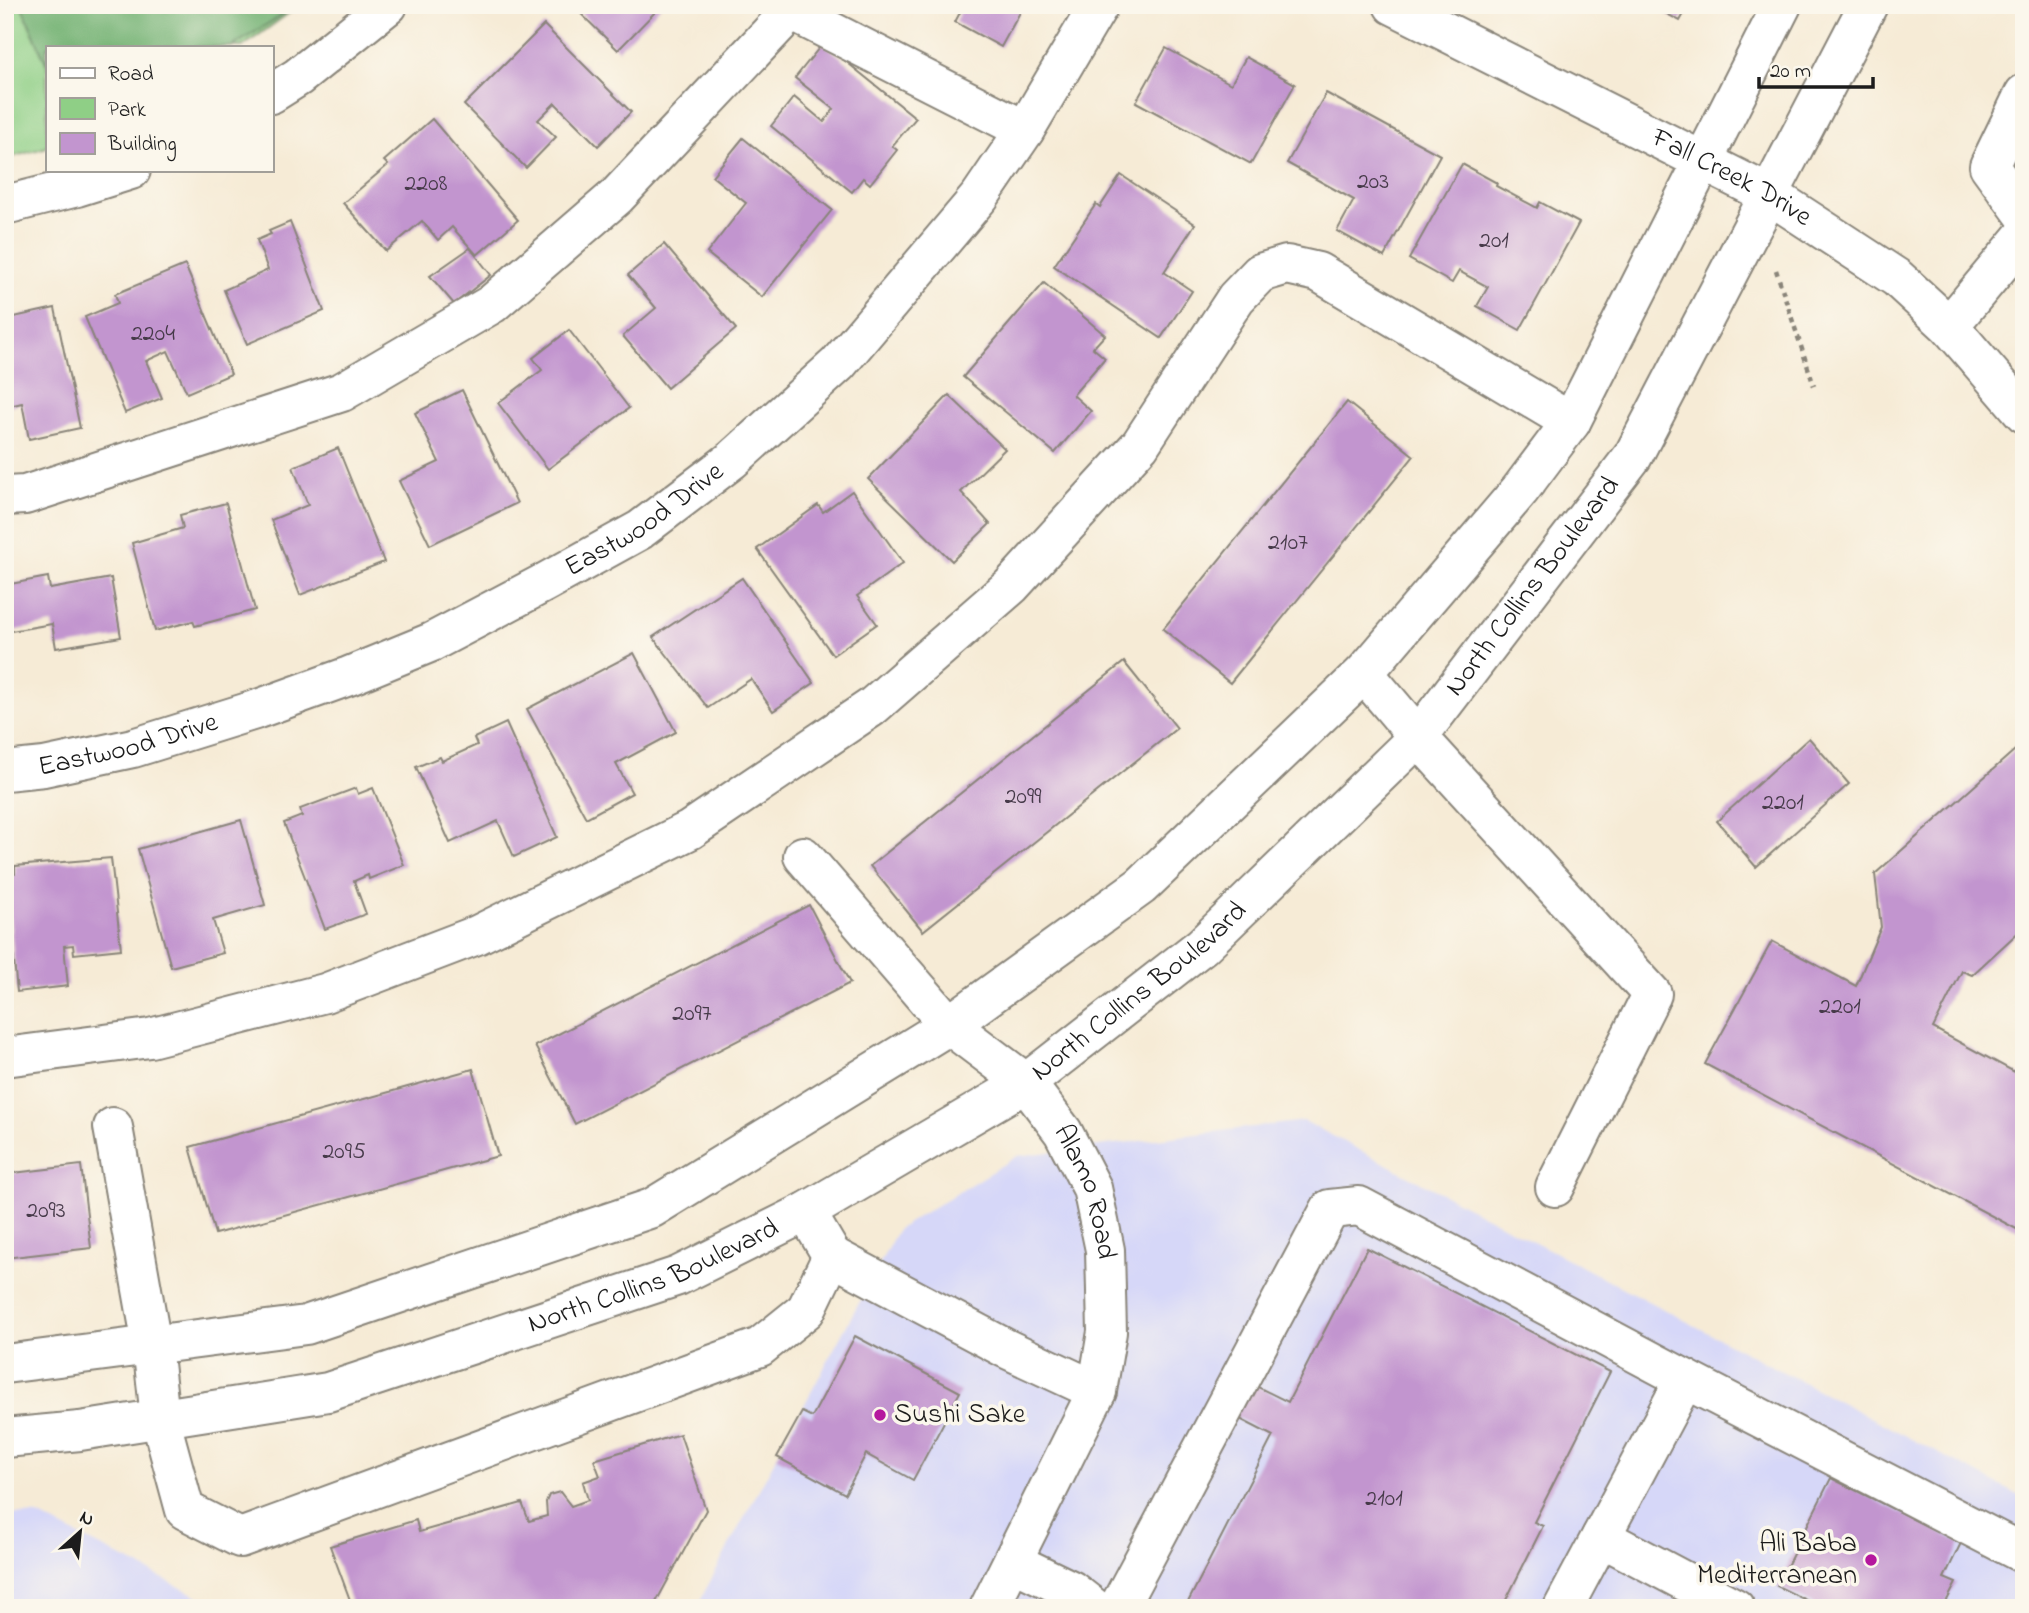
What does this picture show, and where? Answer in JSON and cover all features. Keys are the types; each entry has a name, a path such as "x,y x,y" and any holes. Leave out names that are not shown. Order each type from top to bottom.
{"main road":[{"path":"273,93 298,77 388,5"},
{"name":"Eastwood Drive","path":"5,771 44,767 133,748 255,710 349,676 432,642 640,530 732,460 838,364 980,196 1025,130 1099,5"},
{"name":"Fall Creek Drive","path":"1393,5 1770,195 1897,278 1950,326 2024,413"},
{"path":"5,1364 306,1325 652,1208 949,1025 1141,886 1364,673 1520,490 1572,422 1782,5"},
{"name":"North Collins Boulevard","path":"5,1437 80,1431 328,1392 678,1276 806,1212 1026,1083 1202,946 1418,737 1633,456 1868,5"},
{"path":"5,496 25,495 342,392 492,304 617,196 791,11 1025,130"},
{"path":"2024,94 1989,166 2024,214"},
{"path":"5,205 125,172"},
{"path":"1950,326 2024,236"},
{"path":"5,1058 150,1038 325,993 477,935 690,830 872,708 1011,586 1140,445 1236,298 1260,273 1287,265 1318,272 1572,422"},
{"path":"1364,673 1418,737 1652,994 1555,1187"},
{"name":"Alamo Road","path":"803,856 949,1025 1026,1083 1063,1132 1092,1188 1105,1250 1107,1332 1097,1391 989,1608"},
{"path":"113,1127 152,1345 160,1418 185,1510 240,1538 760,1347 806,1310 832,1256"},
{"path":"1118,1608 1330,1209 1359,1206 1685,1379 2024,1554"},
{"path":"806,1212 832,1256 1005,1348 1097,1391"},
{"path":"1564,1608 1685,1379"},
{"path":"1601,1537 1735,1608"},
{"path":"1013,1562 1071,1590 1094,1608"}],"path":[{"path":"1776,270 1814,386"}],"shaded area":[{"path":"1304,1121 2024,1498 2024,1608 696,1608 898,1229 1017,1156"},
{"path":"5,1514 38,1515 221,1608 5,1608"}],"green space":[{"path":"5,5 300,5 243,46 46,46 46,147 5,159"},
{"path":"21,5 297,5 234,46 46,46 46,63"}],"building":[{"path":"572,5 662,5 618,50"},
{"path":"964,5 1024,5 1001,47 955,22"},
{"path":"1650,5 1689,5 1680,21"},
{"path":"544,25 631,112 598,146 555,103 538,120 556,137 526,168 464,105"},
{"path":"823,43 916,118 892,146 897,150 870,184 863,178 852,192 771,126 794,97 824,122 834,109 795,78"},
{"path":"1166,48 1231,84 1246,57 1295,84 1251,164 1136,102"},
{"path":"1326,93 1440,155 1384,257 1337,231 1354,200 1287,163"},
{"path":"432,119 518,220 477,255 452,227 438,240 422,221 386,251 343,203 388,165 384,161"},
{"path":"743,138 832,210 762,297 707,253 746,203 712,176"},
{"path":"1462,164 1537,208 1540,202 1579,223 1520,330 1477,306 1488,287 1459,271 1452,283 1409,259"},
{"path":"1121,175 1195,224 1164,272 1192,291 1161,338 1054,266 1096,204 1100,207"},
{"path":"290,222 324,311 247,344 224,290 268,270 257,240 271,234 269,231"},
{"path":"664,244 736,329 667,388 623,336 656,308 628,275"},
{"path":"470,248 491,275 454,304 430,276"},
{"path":"185,265 231,374 187,393 168,351 146,361 162,398 125,413 85,317 118,303 115,294"},
{"path":"1044,283 1105,335 1093,348 1105,358 1073,395 1091,411 1055,453 963,377"},
{"path":"55,308 80,428 29,439 22,403 5,407 5,319"},
{"path":"569,330 629,408 548,469 498,403 542,370 533,358"},
{"path":"462,390 517,503 430,545 399,481 439,462 415,413"},
{"path":"949,395 1005,449 961,492 990,524 952,561 868,479"},
{"path":"1347,402 1414,456 1230,683 1163,629"},
{"path":"338,448 384,562 300,595 271,520 308,505 293,467"},
{"path":"852,491 903,563 857,596 877,624 833,655 757,549 818,505 823,512"},
{"path":"226,503 255,610 195,626 193,621 155,631 132,543 183,528 180,515"},
{"path":"48,577 50,589 111,578 121,637 56,648 52,624 11,631 5,585"},
{"path":"742,578 814,683 773,711 751,679 708,708 653,637"},
{"path":"634,653 676,732 616,764 632,793 586,818 527,709"},
{"path":"1124,662 1177,728 923,931 870,866"},
{"path":"506,723 557,837 514,857 498,821 450,843 416,767 440,757 442,761 477,745 474,738"},
{"path":"1809,738 1849,784 1756,867 1717,821"},
{"path":"2024,742 2024,927 1972,975 1962,971 1933,1028 2024,1077 2024,1233 1705,1064 1772,941 1856,986 1881,927 1875,874"},
{"path":"356,788 358,794 373,788 404,865 369,879 368,875 354,881 366,914 325,929 284,823 302,816 300,809"},
{"path":"241,820 265,905 213,920 223,953 171,967 138,849"},
{"path":"111,858 121,949 74,954 73,945 64,946 68,986 17,992 6,876 15,874 15,866"},
{"path":"809,905 850,983 575,1124 535,1046"},
{"path":"473,1069 498,1156 215,1234 190,1147"},
{"path":"81,1165 91,1248 5,1258 5,1174"},
{"path":"1367,1248 1610,1372 1534,1522 1543,1526 1502,1608 1185,1608 1273,1436 1234,1416 1250,1383 1288,1402"},
{"name":"Sushi Sake","path":"855,1336 960,1392 913,1480 866,1454 845,1494 777,1457 802,1412 812,1417"},
{"path":"680,1434 706,1510 655,1604 643,1608 353,1608 330,1546 416,1520 419,1532 522,1503 529,1521 547,1516 546,1502 549,1495 560,1492 571,1506 588,1500 583,1482 600,1476 594,1460"},
{"name":"Ali Baba Mediterranean","path":"1831,1478 1961,1543 1944,1578 1956,1583 1943,1608 1822,1608 1777,1586"}],"place":[{"name":"Sushi Sake","path":"880,1415"},
{"name":"Ali Baba Mediterranean","path":"1871,1560"}]}
